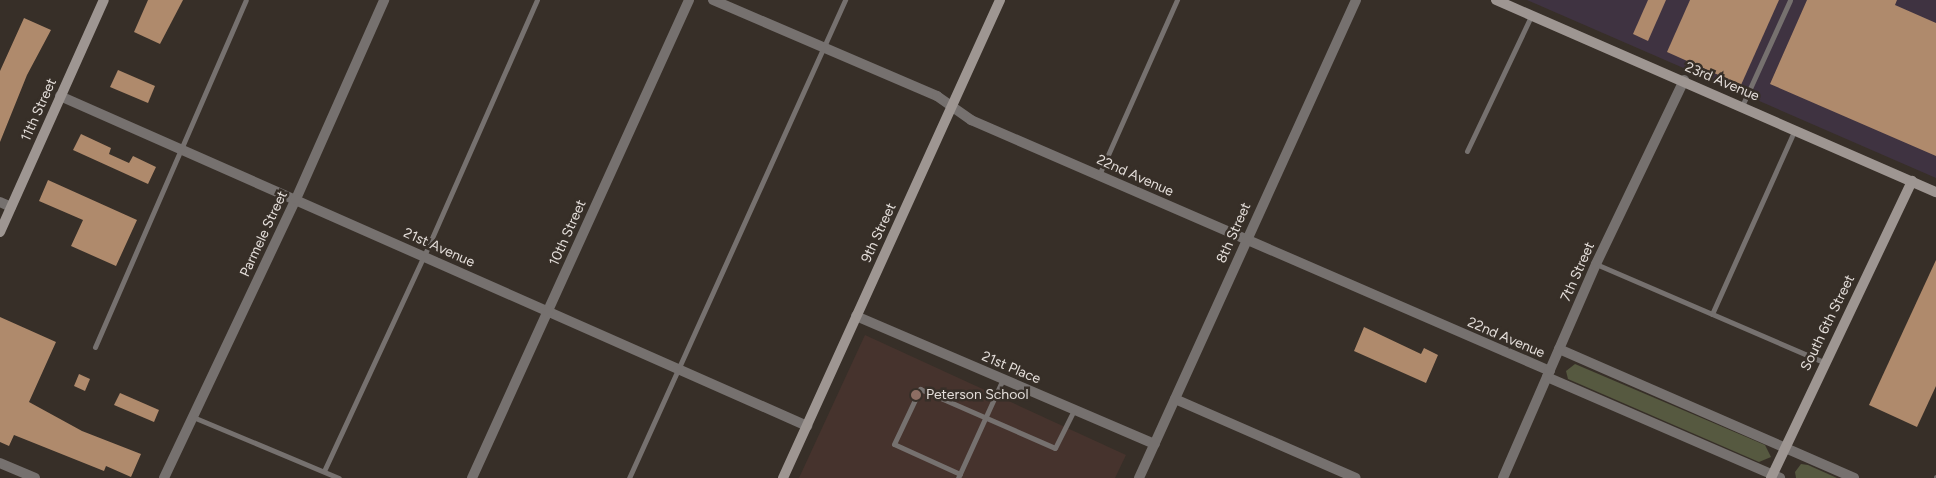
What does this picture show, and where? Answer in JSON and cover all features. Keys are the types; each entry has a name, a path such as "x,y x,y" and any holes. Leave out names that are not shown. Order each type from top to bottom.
{"street":[{"name":"11th Street","path":"0,232 104,0"},
{"name":"Parmele Street","path":"164,478 296,199 384,0"},
{"name":"10th Street","path":"472,478 688,0"},
{"name":"22nd Avenue","path":"713,0 938,96 971,120 1548,374 1774,477"},
{"name":"9th Street","path":"783,478 1000,0"},
{"name":"8th Street","path":"1139,478 1356,0"},
{"name":"23rd Avenue","path":"1496,0 1684,80 1936,192"},
{"name":"7th Street","path":"1503,478 1596,264 1684,80"},
{"name":"21st Avenue","path":"60,96 183,148 807,426"},
{"name":"South 6th Street","path":"1774,477 1824,362 1912,181"},
{"path":"0,202 12,207"},
{"name":"21st Place","path":"856,316 1155,444"},
{"name":"22nd Avenue","path":"1559,349 1854,478"},
{"path":"1176,399 1356,478"},
{"path":"0,463 35,478"}],"lane":[{"path":"95,347 246,0"},
{"path":"324,471 424,256 537,0"},
{"path":"628,478 845,0"},
{"path":"1099,175 1177,0"},
{"path":"1742,106 1790,0"},
{"path":"1467,151 1531,16"},
{"path":"1712,314 1795,129"},
{"path":"1596,264 1824,362"},
{"path":"1003,379 985,417 959,476 894,444 920,389 985,417 1055,448 1074,410"},
{"path":"193,417 339,478"}],"shaded area":[{"path":"1527,0 1936,0 1936,178"},
{"name":"Peterson School","path":"865,335 1126,455 1115,478 799,478"}],"green space":[{"path":"1575,364 1765,445 1771,457 1759,462 1568,379 1566,371"},
{"path":"1801,464 1808,465 1837,478 1796,478 1795,472"}],"building":[{"path":"148,0 183,0 160,44 134,32"},
{"path":"1648,0 1666,0 1648,41 1633,34"},
{"path":"1690,0 1779,0 1741,85 1667,52"},
{"path":"1807,0 1897,0 1895,5 1936,23 1936,156 1770,84"},
{"path":"24,18 51,30 27,75 0,142 0,71"},
{"path":"118,70 155,86 148,103 110,87"},
{"path":"81,134 111,148 109,154 129,163 133,156 156,167 148,184 73,150"},
{"path":"48,180 137,220 116,266 71,246 83,220 39,201"},
{"path":"1936,260 1936,386 1917,427 1869,405"},
{"path":"0,317 56,342 29,402 82,431 141,454 131,477 106,466 104,471 14,435 9,446 0,442"},
{"path":"1364,327 1421,354 1424,348 1438,355 1426,383 1354,351"},
{"path":"79,374 90,379 85,391 74,386"},
{"path":"120,393 159,410 154,422 114,405"}],"place":[{"name":"Peterson School","path":"916,395"}]}
